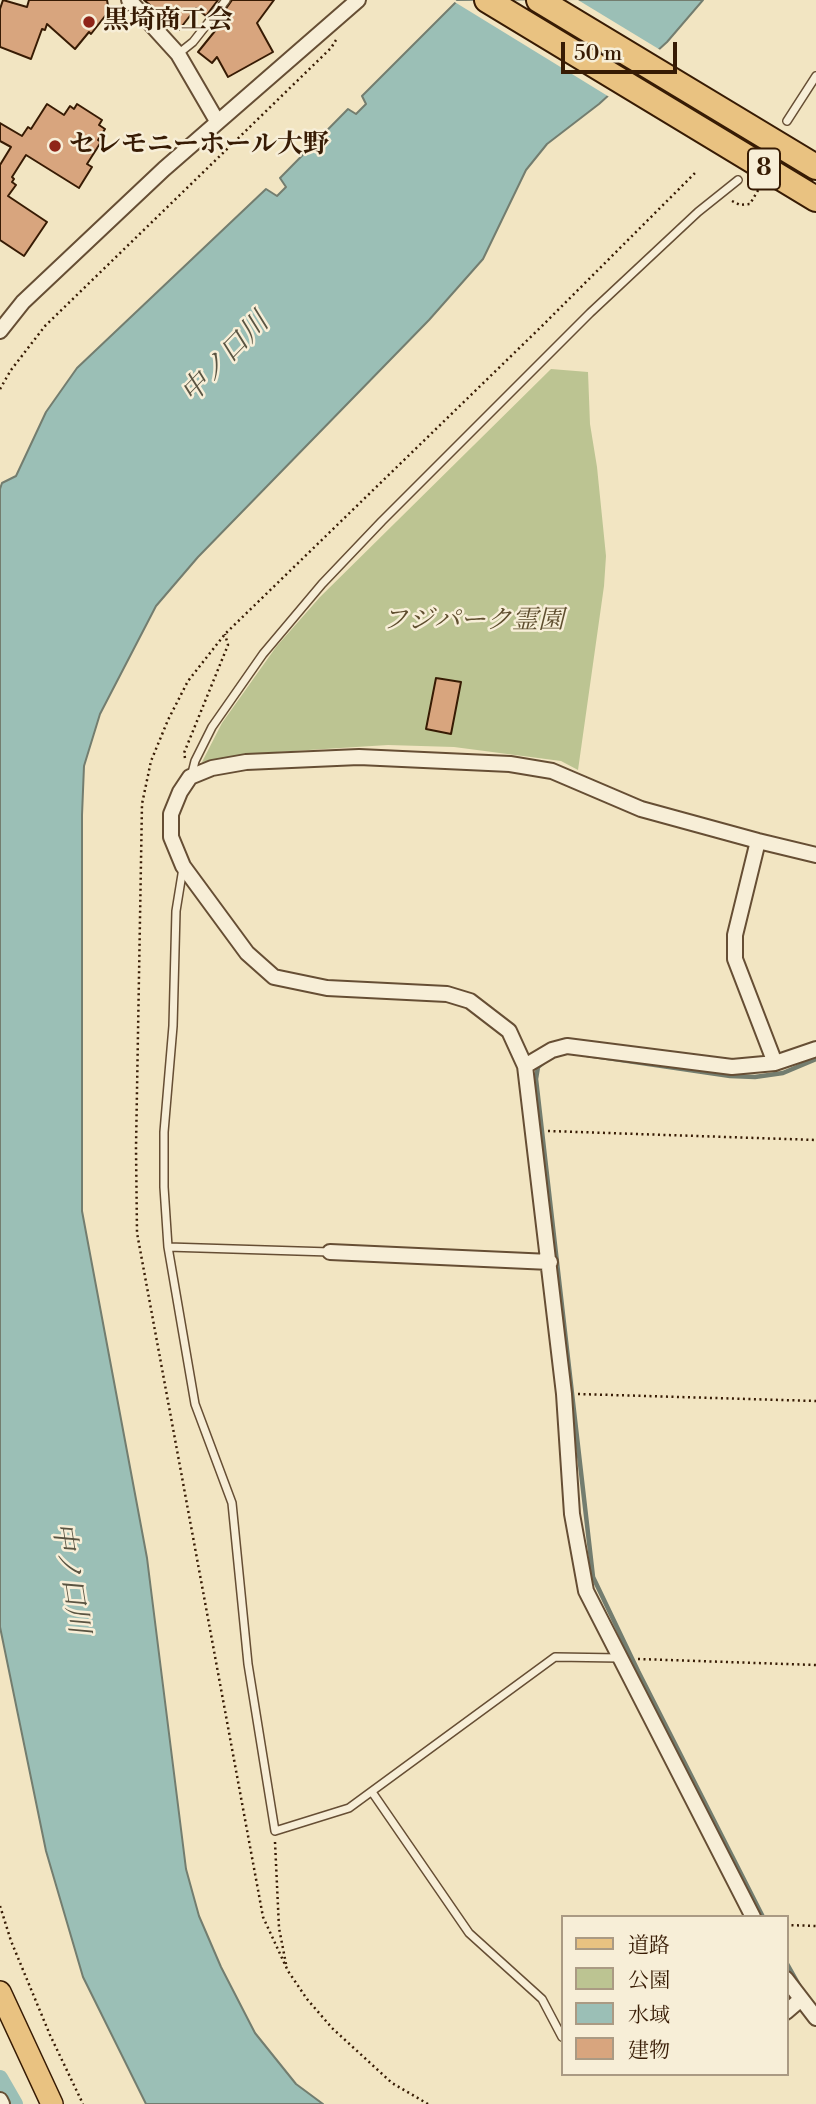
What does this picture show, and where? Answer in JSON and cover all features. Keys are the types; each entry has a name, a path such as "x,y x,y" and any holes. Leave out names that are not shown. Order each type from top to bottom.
{"highway":[{"name":"8","path":"487,0 816,200"},
{"name":"8","path":"539,0 816,167"}],"main road":[{"path":"0,1992 52,2104"}],"street":[{"path":"129,0 178,54 217,121"},
{"path":"0,331 31,294 217,121 358,0"},
{"path":"752,1915 586,1591 572,1514 564,1394 534,1131 525,1066 509,1031 470,1001 447,995 327,988 274,978 247,953 183,866 171,836 171,814 190,777 212,768 246,762 414,758 510,764 552,771 641,809 758,842 816,855"},
{"path":"758,842 735,935 735,959 775,1063"},
{"path":"525,1066 552,1050 567,1046 732,1067 775,1063 816,1049"},
{"path":"330,1252 550,1262"},
{"path":"788,1982 816,2018"},
{"path":"788,2010 800,2000"}],"lane":[{"path":"178,54 193,42 226,0"},
{"path":"787,121 816,76"},
{"path":"190,777 195,761 219,717 262,654 322,584 590,313 698,212 738,180"},
{"path":"183,866 176,911 173,1026 164,1132 168,1247 195,1404 232,1503 248,1664 275,1831 349,1808 555,1657 621,1658"},
{"path":"168,1247 330,1252"},
{"path":"372,1792 469,1933 542,1999 560,2033"}],"path":[{"path":"0,389 45,326 331,48 338,32 337,20"},
{"path":"190,777 184,752 228,645 225,634 696,172"},
{"path":"721,194 745,205 755,197 761,184"},
{"path":"534,1131 816,1140"},
{"path":"564,1394 816,1401"},
{"path":"621,1658 816,1665"},
{"path":"275,1831 279,1928 288,1971"},
{"path":"0,1906 11,1941 50,2035 83,2104"},
{"path":"788,1925 816,1926"}],"green space":[{"name":"フジパーク霊園","path":"551,369 588,372 590,424 606,556 578,770 561,761 454,747 388,745 261,753 202,762 222,723 276,647 320,597"}],"water":[{"name":"中ノ口川","path":"458,0 703,0 667,42 599,104 547,144 526,170 483,259 429,320 198,557 156,606 100,714 84,766 82,1211 147,1558 186,1869 199,1916 221,1967 255,2033 296,2084 323,2104 146,2104 83,1977 46,1851 0,1627 0,489 2,483 16,476 46,412 77,368 266,189 277,196 286,187 280,178 348,109 356,114 366,104 362,96"}],"pier":[{"path":"578,0 662,51 611,98 453,1"}],"building":[{"path":"3,0 27,7 29,0 107,0 109,11 75,49 47,24 45,30 42,29 31,59 0,47 0,9"},
{"path":"144,0 218,0 206,16 196,8 179,30"},
{"path":"232,0 274,0 257,23 273,52 228,77 217,57 212,63 198,52 219,26 216,23"},
{"name":"セレモニーホール大野","path":"47,104 64,115 70,106 74,109 77,104 102,120 99,125 105,129 98,140 101,142 87,164 92,167 79,188 26,155 12,177 12,182 16,185 8,196 47,222 24,256 0,240 0,165 11,147 0,141 0,123 22,136 28,127 31,129"},
{"path":"436,678 461,682 451,734 426,729"}],"waterway":[{"path":"587,1055 730,1076 755,1077 783,1073 816,1059"},
{"path":"545,1061 538,1067 536,1079 593,1577 762,1915"},
{"path":"788,1966 799,1985"},
{"path":"0,2078 15,2104"}],"place":[{"name":"黒埼商工会","path":"89,22"},
{"name":"セレモニーホール大野","path":"55,146"}]}
